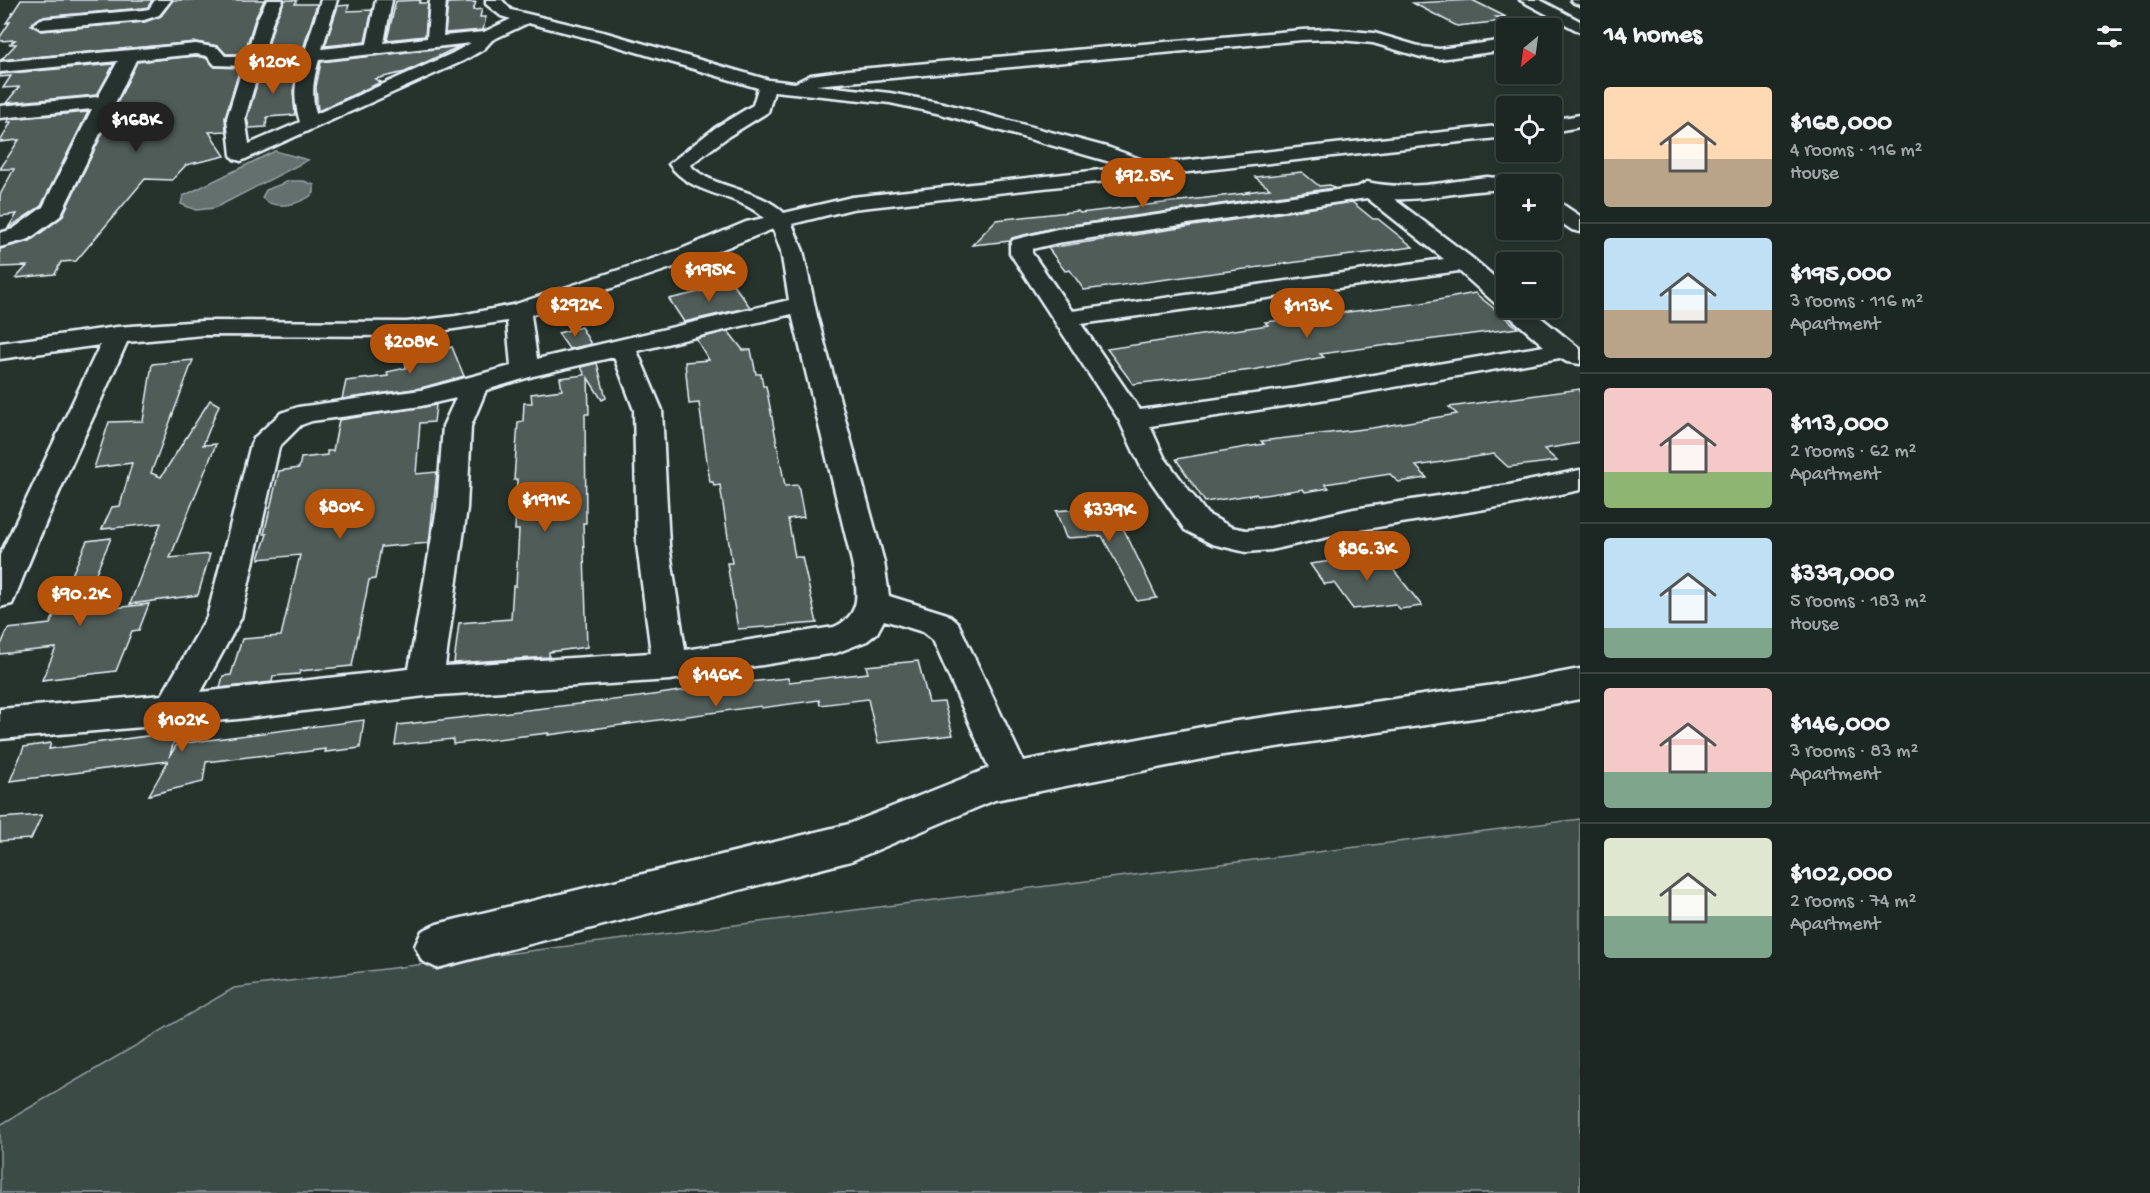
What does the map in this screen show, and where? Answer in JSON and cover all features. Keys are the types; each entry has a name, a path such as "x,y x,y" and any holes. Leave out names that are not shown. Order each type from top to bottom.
{"street":[{"path":"41,24 144,15 154,12 163,0"},
{"path":"275,0 265,20 236,118 242,155 309,122 398,86 460,56 478,46 488,36 526,18"},
{"path":"309,122 303,99 303,85 329,0"},
{"path":"375,47 384,0"},
{"path":"435,40 438,0"},
{"path":"494,0 499,10 601,36 768,85 890,98 943,109 1103,152 1153,168"},
{"path":"1528,0 1580,27"},
{"path":"4,66 53,8"},
{"path":"1562,37 1580,33"},
{"path":"799,87 811,80 848,75 1302,35 1329,34 1374,38 1421,52 1439,54 1496,46"},
{"path":"4,66 205,49 212,52 220,61 252,62 435,40 488,36"},
{"path":"0,240 21,234 52,211 104,102 129,56"},
{"path":"0,724 238,704 425,682 670,666 843,638 865,626 873,603 871,577 840,444 802,304 796,259 778,220 750,198 682,171 679,164 722,132 762,108 764,92 768,85"},
{"path":"0,112 104,102"},
{"path":"1562,124 1580,122"},
{"path":"0,351 117,335 203,328 408,329 456,323 518,311 687,255 778,220 884,198 1496,132"},
{"path":"1313,151 1371,191 1464,263 1496,291"},
{"path":"1496,183 1408,193 1371,191 1068,234 1021,244 1021,254 1096,361 1133,420 1151,460 1196,522 1222,536 1246,541 1271,539 1354,520 1509,495 1580,480"},
{"path":"1562,214 1580,225"},
{"path":"1065,319 1464,263"},
{"path":"173,709 224,618 265,444 291,419 308,413 421,398 525,370 802,304"},
{"path":"518,311 525,370"},
{"path":"1527,318 1572,355"},
{"path":"0,595 11,535 50,484 117,335"},
{"path":"623,347 648,410 653,545 670,666"},
{"path":"1133,420 1572,355"},
{"path":"425,682 452,508 457,426 475,385"},
{"path":"873,603 935,623 946,632 1013,780"},
{"path":"437,946 851,843 992,784 1222,739 1494,700 1580,684"}],"shaded area":[{"path":"275,151 308,160 215,208 196,210 181,204 183,196"},
{"path":"289,181 304,181 314,185 314,193 296,203 281,205 267,202 262,198 266,190"},
{"path":"1580,819 1580,1193 0,1193 0,1125 234,988"}],"building":[{"path":"21,0 152,0 148,7 143,8 41,17 31,25 41,31 145,22 161,16 173,0 264,0 255,19 244,54 226,54 218,46 196,42 1,60 16,44 10,44 15,40 0,41 0,37"},
{"path":"285,0 297,0 295,4 317,4 303,49 266,53 275,21"},
{"path":"421,0 419,3 428,3 425,36 387,40 396,1"},
{"path":"1472,0 1506,17 1496,17 1496,22 1457,26 1413,3"},
{"path":"476,2 473,10 482,9 480,17 486,17 483,30 445,33 448,3"},
{"path":"349,5 347,11 372,10 365,42 325,46 338,6"},
{"path":"460,46 405,72 375,79 381,82 318,111 316,87 321,62"},
{"path":"196,56 206,58 215,67 240,68 225,117 226,131 209,132 225,156 186,165 172,180 145,179 76,261 61,262 55,274 16,278 27,266 0,267 0,249 30,241 62,217 137,62"},
{"path":"114,64 97,95 6,103 19,87 3,88 11,76 0,77 0,74"},
{"path":"299,65 293,91 295,115 267,117 266,127 249,128 247,118 262,68"},
{"path":"88,112 41,206 8,228 17,214 0,216 0,195 14,169 0,169 19,140 0,142 11,122 7,122 9,119"},
{"path":"1302,172 1319,186 1330,185 1334,188 1057,227 1012,238 1010,241 972,245 996,220 1078,211 1080,213 1248,193 1246,192 1270,189 1255,177"},
{"path":"1352,202 1413,247 1084,290 1070,270 1065,271 1048,248"},
{"path":"733,284 750,307 684,322 669,299"},
{"path":"1475,293 1496,310 1496,318 1506,318 1518,328 1320,354 1324,357 1252,370 1133,384 1107,349 1268,325 1265,322 1422,303"},
{"path":"581,327 591,344 569,349 558,333"},
{"path":"728,331 743,350 751,350 756,374 761,374 763,386 766,386 785,486 798,485 804,517 788,519 795,557 802,557 817,623 738,629 727,563 732,563 720,485 714,486 713,482 710,482 699,403 689,404 685,362 709,360 696,339"},
{"path":"452,347 464,376 421,388 342,399 346,381 388,376 387,372 406,368 405,358"},
{"path":"193,360 151,473 161,477 210,400 219,405 203,445 216,444 170,558 210,554 198,595 130,604 161,523 102,529 112,507 120,506 132,463 94,468 109,422 143,421 152,364"},
{"path":"597,363 606,398 602,400 588,378 589,414 585,414 586,523 583,523 587,647 549,652 549,657 454,663 459,623 511,619 513,586 516,586 519,530 515,530 517,479 514,480 518,422 523,421 524,403 532,403 531,394 562,390 560,378 585,375 581,367"},
{"path":"1580,389 1580,443 1544,449 1557,461 1508,467 1494,454 1416,466 1427,478 1398,482 1390,474 1325,484 1329,488 1305,492 1303,489 1205,502 1176,459 1264,444 1261,441 1372,428 1457,414 1449,407"},
{"path":"436,405 434,422 420,423 416,474 437,472 429,543 381,547 375,579 369,580 352,666 300,671 299,674 273,676 272,682 220,688 223,676 231,675 242,639 281,636 300,555 259,559 267,534 264,534 279,471 299,468 301,458 327,455 327,451 333,451 339,420"},
{"path":"1112,506 1157,598 1137,601 1102,536 1066,538 1056,511"},
{"path":"111,538 79,612 149,604 139,630 132,631 116,671 42,680 56,648 0,654 0,647 8,629 50,624 87,541"},
{"path":"1381,554 1422,606 1400,609 1395,604 1353,609 1334,583 1324,584 1310,564"},
{"path":"918,661 929,703 944,702 953,735 878,743 868,699 820,705 819,700 761,708 761,706 548,735 549,733 453,744 453,739 395,745 398,725 639,697 727,684 788,678 789,682 868,673 866,666"},
{"path":"364,720 360,748 325,752 326,749 206,762 203,782 149,795 168,761 10,781 24,747 51,743 49,749 177,732 169,758 177,744"},
{"path":"42,815 31,839 0,841 0,818"}]}
